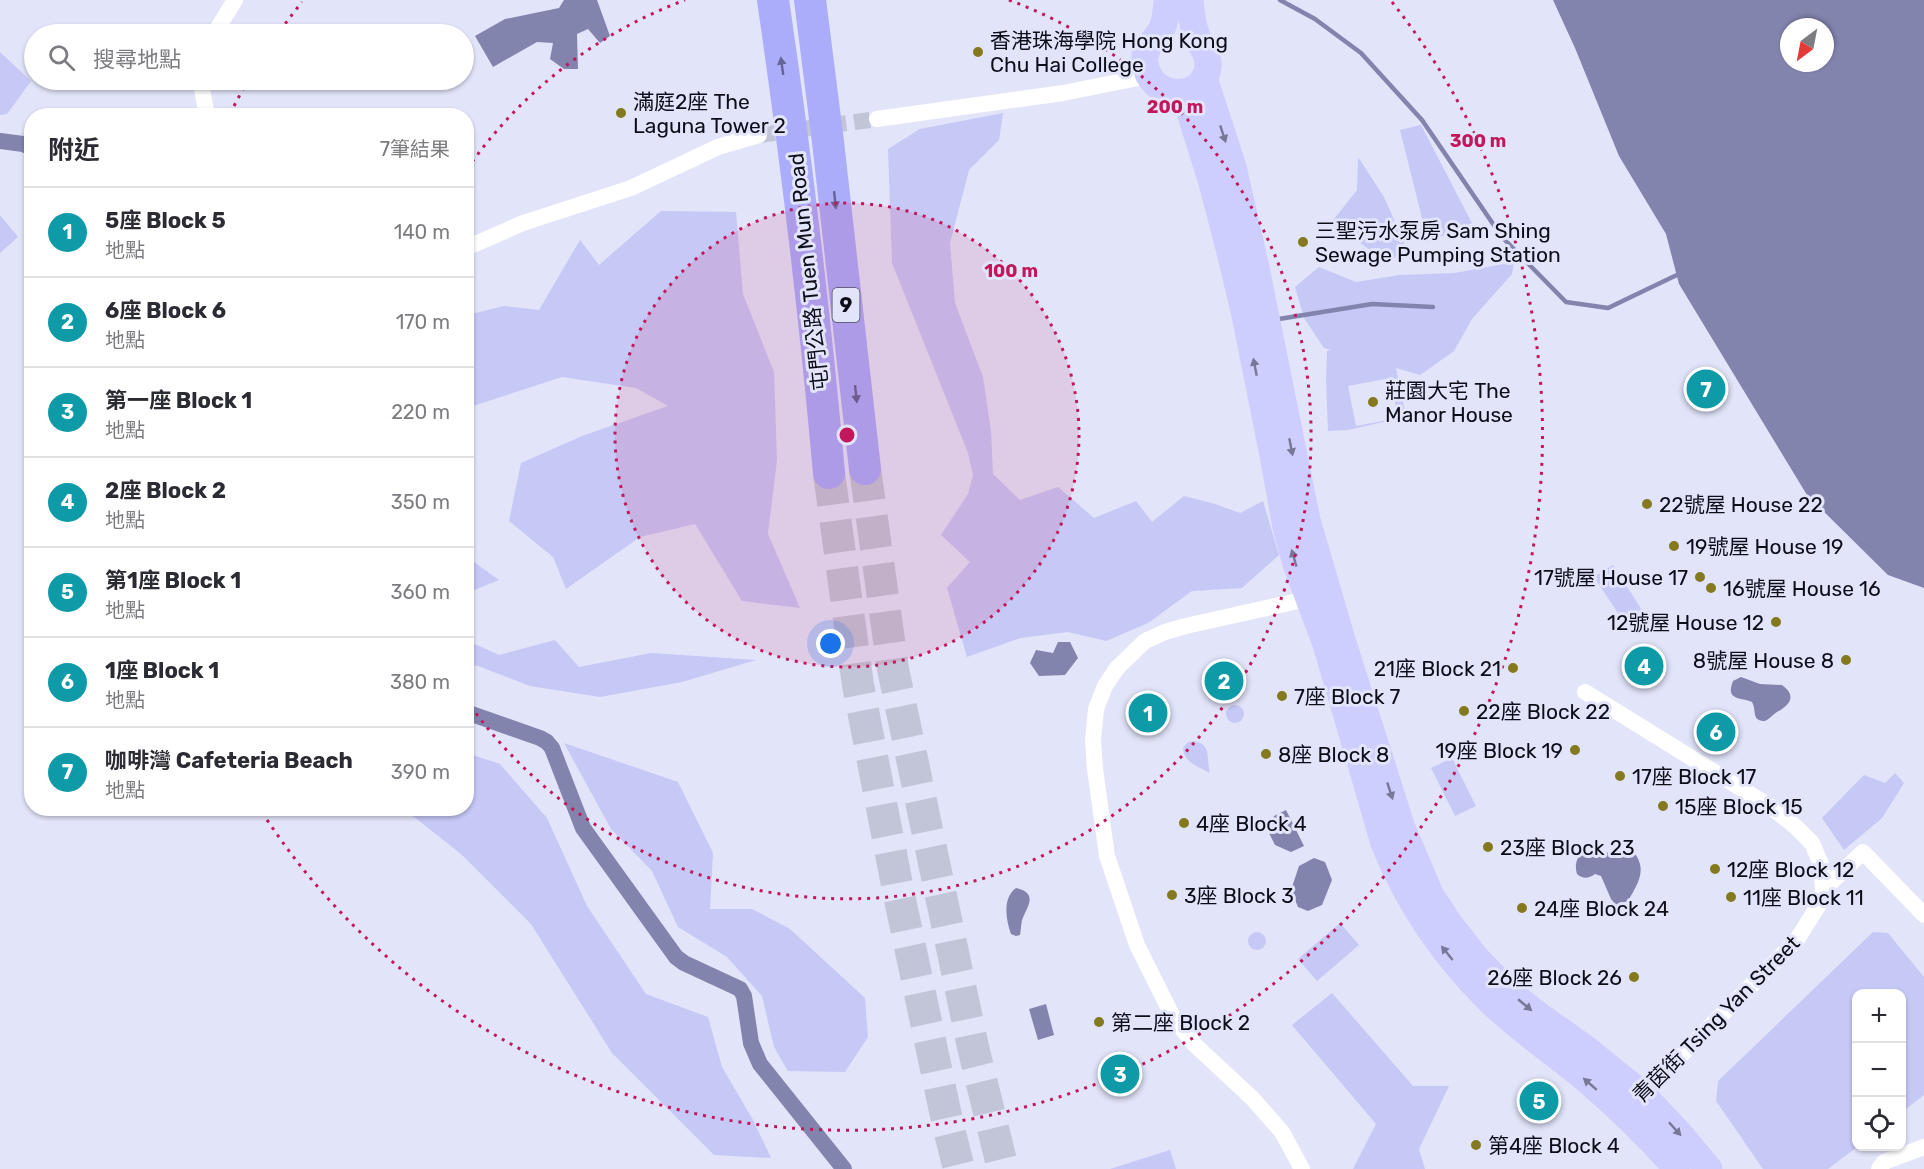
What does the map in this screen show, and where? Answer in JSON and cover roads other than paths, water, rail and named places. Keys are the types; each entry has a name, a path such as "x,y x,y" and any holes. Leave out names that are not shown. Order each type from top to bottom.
{"highway":[{"name":"屯門公路 Tuen Mun Road","path":"773,0 799,186 829,473"},
{"name":"屯門公路 Tuen Mun Road","path":"810,0 865,469"}],"main road":[{"path":"1160,33 1178,30 1197,39 1204,47 1208,58 1204,78 1189,91 1179,93 1163,89 1148,76 1145,66 1144,56 1147,47 1160,33 1164,23 1167,0"},
{"path":"1190,0 1197,39"},
{"path":"1204,78 1233,167 1256,268 1319,597 1326,645 1384,843 1405,891 1430,931 1462,971 1490,1001 1590,1083 1677,1169"},
{"path":"1179,93 1189,109 1229,248 1264,408 1286,527 1296,564 1319,597 1402,828 1431,896 1477,959 1505,988 1642,1094 1709,1169"}],"street":[{"path":"220,24 235,0"},
{"path":"877,119 1054,95 1148,76"},
{"path":"203,90 205,108"},
{"path":"474,244 523,223 623,191 718,147 759,135"},
{"path":"1302,1169 1282,1132 1252,1098 1195,1046 1174,1019 1137,945 1107,856 1093,741 1096,709 1105,686 1117,668 1145,641 1186,626 1319,597"},
{"name":"青茵街 Tsing Yan Street","path":"1585,692 1771,807 1812,843 1821,864 1820,903 1796,941 1623,1114"},
{"path":"1822,890 1863,852 1924,915"},
{"path":"1879,1169 1884,1162 1924,1147"}],"waterway":[{"path":"1280,0 1315,19 1361,53 1422,120 1502,237 1566,302 1608,308 1681,273"},
{"path":"0,141 24,144"},
{"path":"1279,319 1372,304 1433,307"},
{"path":"474,715 540,738 552,748 583,828 676,957 740,989 744,996 751,1043 760,1064 844,1169"}],"tunnel":[{"path":"759,135 877,119"},
{"path":"865,469 893,669 973,1047 1003,1169"},
{"path":"829,473 858,685 899,895 959,1169"}],"place":[{"name":"香港珠海學院 Hong Kong Chu Hai College","path":"978,52"},
{"name":"滿庭2座 The Laguna Tower 2","path":"621,113"},
{"name":"三聖污水泵房 Sam Shing Sewage Pumping Station","path":"1303,242"},
{"name":"咖啡灣 Cafeteria Beach","path":"1706,389"},
{"name":"莊園大宅 The Manor House","path":"1373,402"},
{"name":"22號屋 House 22","path":"1647,504"},
{"name":"19號屋 House 19","path":"1674,546"},
{"name":"17號屋 House 17","path":"1700,577"},
{"name":"16號屋 House 16","path":"1711,588"},
{"name":"12號屋 House 12","path":"1776,622"},
{"name":"8號屋 House 8","path":"1846,660"},
{"name":"2座 Block 2","path":"1644,666"},
{"name":"21座 Block 21","path":"1513,668"},
{"name":"6座 Block 6","path":"1224,681"},
{"name":"7座 Block 7","path":"1282,696"},
{"name":"22座 Block 22","path":"1464,711"},
{"name":"5座 Block 5","path":"1148,713"},
{"name":"1座 Block 1","path":"1716,732"},
{"name":"19座 Block 19","path":"1575,750"},
{"name":"8座 Block 8","path":"1266,754"},
{"name":"17座 Block 17","path":"1620,776"},
{"name":"15座 Block 15","path":"1663,806"},
{"name":"4座 Block 4","path":"1184,823"},
{"name":"23座 Block 23","path":"1488,847"},
{"name":"12座 Block 12","path":"1715,869"},
{"name":"3座 Block 3","path":"1172,895"},
{"name":"11座 Block 11","path":"1731,897"},
{"name":"24座 Block 24","path":"1522,908"},
{"name":"26座 Block 26","path":"1634,977"},
{"name":"第二座 Block 2","path":"1099,1022"},
{"name":"第一座 Block 1","path":"1120,1074"},
{"name":"第1座 Block 1","path":"1539,1101"},
{"name":"第4座 Block 4","path":"1476,1145"}]}
